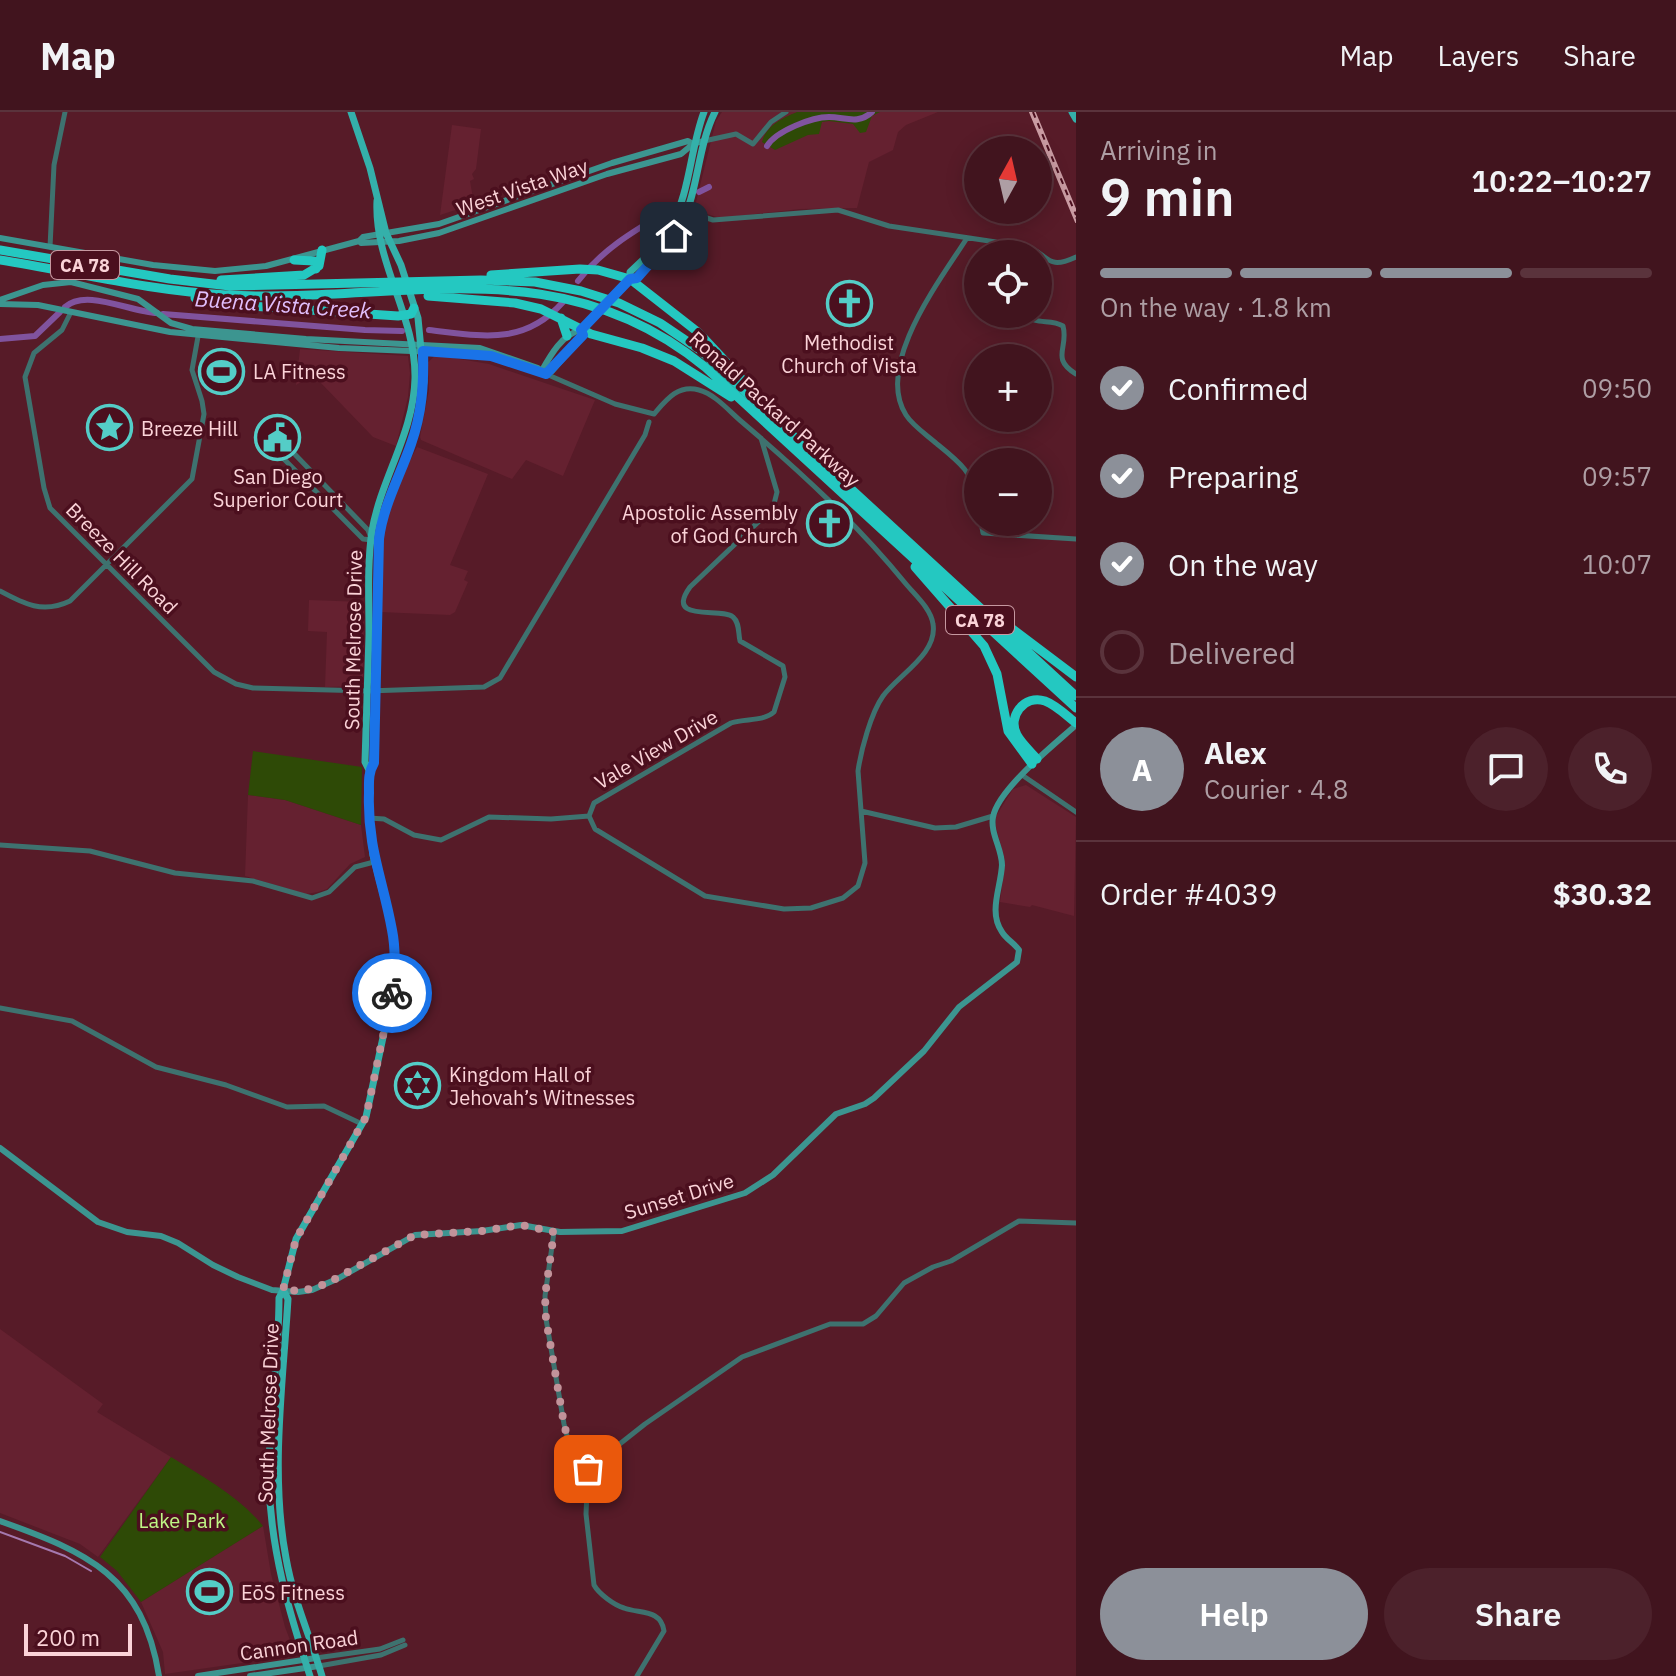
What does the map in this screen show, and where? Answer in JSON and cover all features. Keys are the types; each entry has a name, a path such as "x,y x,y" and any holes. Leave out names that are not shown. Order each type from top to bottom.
{"highway":[{"name":"Ronald Packard Parkway","path":"0,250 230,286 529,291 575,299 612,311 681,347 1076,708"},
{"path":"170,279 296,276 316,269 321,262 322,250"},
{"name":"Ronald Packard Parkway","path":"0,260 154,286 230,295 384,287 397,292 421,290 440,281 535,282 581,291 619,303 681,336 752,396 1076,696"},
{"path":"294,260 314,261 316,269"},
{"path":"440,281 564,270 609,273 630,279 699,333 743,381 752,396"},
{"path":"154,286 175,294 228,303 406,316 414,308"},
{"path":"421,290 530,306 566,326 642,348 674,361 708,381 776,431"},
{"path":"884,532 984,646 1000,685 1008,731 1016,745 1035,762"},
{"path":"945,574 1076,677"},
{"path":"1035,762 1016,733 1014,721 1019,708 1033,700 1043,701 1076,724"}],"main road":[{"path":"351,112 370,168 382,237"},
{"path":"683,210 693,144 704,112"},
{"path":"543,373 583,335 581,330 630,279 630,272 662,240 683,210 703,141 715,112"},
{"name":"West Vista Way","path":"390,241 439,233 607,174 683,153 693,144 703,141"},
{"name":"West Vista Way","path":"0,238 197,271 242,270 294,260 359,241 363,237 382,237 428,227 612,163 686,142 693,144"},
{"name":"South Melrose Drive","path":"322,1676 293,1593 282,1535 277,1414 279,1298 296,1239 363,1124 394,981 393,932 374,862 369,818 369,770 365,762 371,691 373,527 412,407 418,348 414,308 401,265 390,241 382,237"},
{"name":"South Melrose Drive","path":"382,237 418,348"},
{"path":"0,302 29,289 71,282 129,296 146,303 171,323 198,332"},
{"path":"29,289 27,299 32,304"},
{"path":"0,302 72,311 170,332 418,348 491,356 543,373"},
{"path":"543,373 566,326"},
{"path":"993,816 1022,775 1076,724"},
{"name":"Sunset Drive","path":"0,1148 98,1222 127,1232 161,1236 223,1270 272,1290 302,1291 326,1284 415,1235 521,1225 554,1232 611,1232 640,1227 755,1188 773,1175 832,1117 874,1098 924,1051 959,1007 1014,965 1019,958 1019,950 1000,930 996,915 1002,863 993,829 993,816"},
{"name":"South Melrose Drive","path":"277,1414 269,1483 272,1532 281,1583 307,1668"},
{"path":"0,1521 69,1547 118,1582 144,1618 154,1645 159,1676"},
{"path":"281,1583 293,1593"},
{"name":"Cannon Road","path":"250,1676 307,1668 317,1662"},
{"name":"Cannon Road","path":"198,1676 307,1668"}],"street":[{"path":"50,247 54,165 65,112"},
{"path":"703,141 736,134 753,144 771,122 786,112"},
{"path":"683,210 713,220 838,210 881,224 984,240"},
{"path":"964,468 905,413 898,395 898,378 907,339 967,238"},
{"path":"1052,262 1062,263 1076,257"},
{"name":"Breeze Hill Road","path":"72,311 62,330 41,346 29,362 25,377 27,401 50,508 214,672 231,682 253,688 371,691 484,687 500,678 644,437 649,422"},
{"path":"1052,322 1065,330 1061,360 1076,374"},
{"path":"0,591 33,607 56,607 78,595 186,487 194,474 204,414 192,368 198,332"},
{"path":"543,373 615,404 654,414 671,395 682,390 699,390 716,400 819,488 860,529 929,613 934,626 928,648 880,701 860,760 861,811 935,828 956,827 993,816"},
{"name":"Vale View Drive","path":"761,438 777,492 773,508 690,587 685,602 686,607 697,614 732,616 737,623 740,641 783,666 785,677 776,706 765,718 731,723 594,803 589,816 595,829 705,896 792,910 826,904 854,891 863,877 865,863 861,811"},
{"path":"282,441 375,540 363,539 273,448 282,441"},
{"path":"1030,536 1076,539"},
{"path":"1022,775 1076,812"},
{"path":"369,818 384,819 414,835 441,840 489,817 551,819 589,816"},
{"path":"0,845 90,851 175,873 253,881 312,898 329,892 355,867 374,862"},
{"path":"0,1008 72,1021 156,1067 226,1085 287,1107 324,1106 363,1124"},
{"path":"588,1469 645,1424 742,1357 827,1325 863,1324 876,1316 894,1293 918,1274 951,1261 1019,1221 1076,1223"},
{"path":"554,1232 545,1296 546,1319 567,1436 588,1469 586,1514 594,1585 597,1591 621,1607 656,1615 663,1625 664,1631 637,1676"},
{"name":"Cannon Road","path":"317,1662 381,1655 404,1642"}],"shaded area":[{"path":"722,112 938,112 906,125 898,132 893,150 869,162 857,208 800,209 720,218 694,210 716,121"},
{"path":"452,125 481,129 476,169 472,174 474,179 470,181 474,204 440,215"},
{"path":"300,349 408,356 408,397 396,446 373,437 320,382 296,385"},
{"path":"436,355 489,364 595,400 563,476 526,460 512,479 421,440 429,390 428,362"},
{"path":"417,447 488,474 450,565 468,571 464,580 468,582 455,612 450,615 380,612 384,523 400,480"},
{"path":"309,600 364,602 363,686 325,687 327,632 308,631"},
{"path":"1026,785 1076,817 1074,916 1032,905 1000,902 1005,861 996,816 1013,789"},
{"path":"248,795 285,800 361,825 365,857 350,864 327,889 306,894 245,876"},
{"path":"0,1329 103,1404 97,1412 171,1457 98,1557 80,1544 0,1513"},
{"path":"263,1526 271,1574 293,1648 291,1656 165,1674 163,1652 141,1602"}],"green space":[{"path":"797,112 880,112 872,116 866,132 860,133 853,124 829,121 822,122 819,134 808,135 775,150 762,142 771,127"},
{"path":"253,751 362,767 361,825 285,800 248,795"},
{"name":"Lake Park","path":"171,1457 232,1496 263,1526 141,1602 117,1571 100,1557"}],"waterway":[{"path":"767,146 778,135 804,122 829,117 856,119 872,112"},
{"name":"Buena Vista Creek","path":"699,192 709,187"},
{"name":"Buena Vista Creek","path":"578,281 607,251 666,212"},
{"name":"Buena Vista Creek","path":"65,307 74,302 96,300 157,313"},
{"name":"Buena Vista Creek","path":"429,330 484,335 517,332 533,326 563,302"},
{"name":"Buena Vista Creek","path":"0,339 35,336 60,312"},
{"name":"Buena Vista Creek","path":"163,314 402,331"},
{"path":"0,1532 65,1556 91,1571"}],"tram line":[{"path":"1030,112 1076,222"}],"railway":[{"path":"1033,112 1076,215"}],"way so far":[{"path":"392,993 366,1117 346,1157 296,1239 283,1290 312,1290 415,1235 482,1231 510,1225 534,1226 554,1232 545,1296 546,1319 567,1436 588,1469"}],"place":[{"name":"Methodist Church of Vista","path":"849,303"},
{"name":"LA Fitness","path":"222,371"},
{"name":"Breeze Hill","path":"110,428"},
{"name":"San Diego Superior Court","path":"278,437"},
{"name":"Apostolic Assembly of God Church","path":"829,523"},
{"name":"Kingdom Hall of Jehovah’s Witnesses","path":"418,1085"},
{"name":"EōS Fitness","path":"210,1592"}],"route":[{"path":"392,993 393,932 373,857 369,818 369,770 374,763 379,539 381,519 412,442 420,411 424,381 423,351 491,356 546,374 583,335 581,330 591,318 630,279 637,278 674,236"}]}
